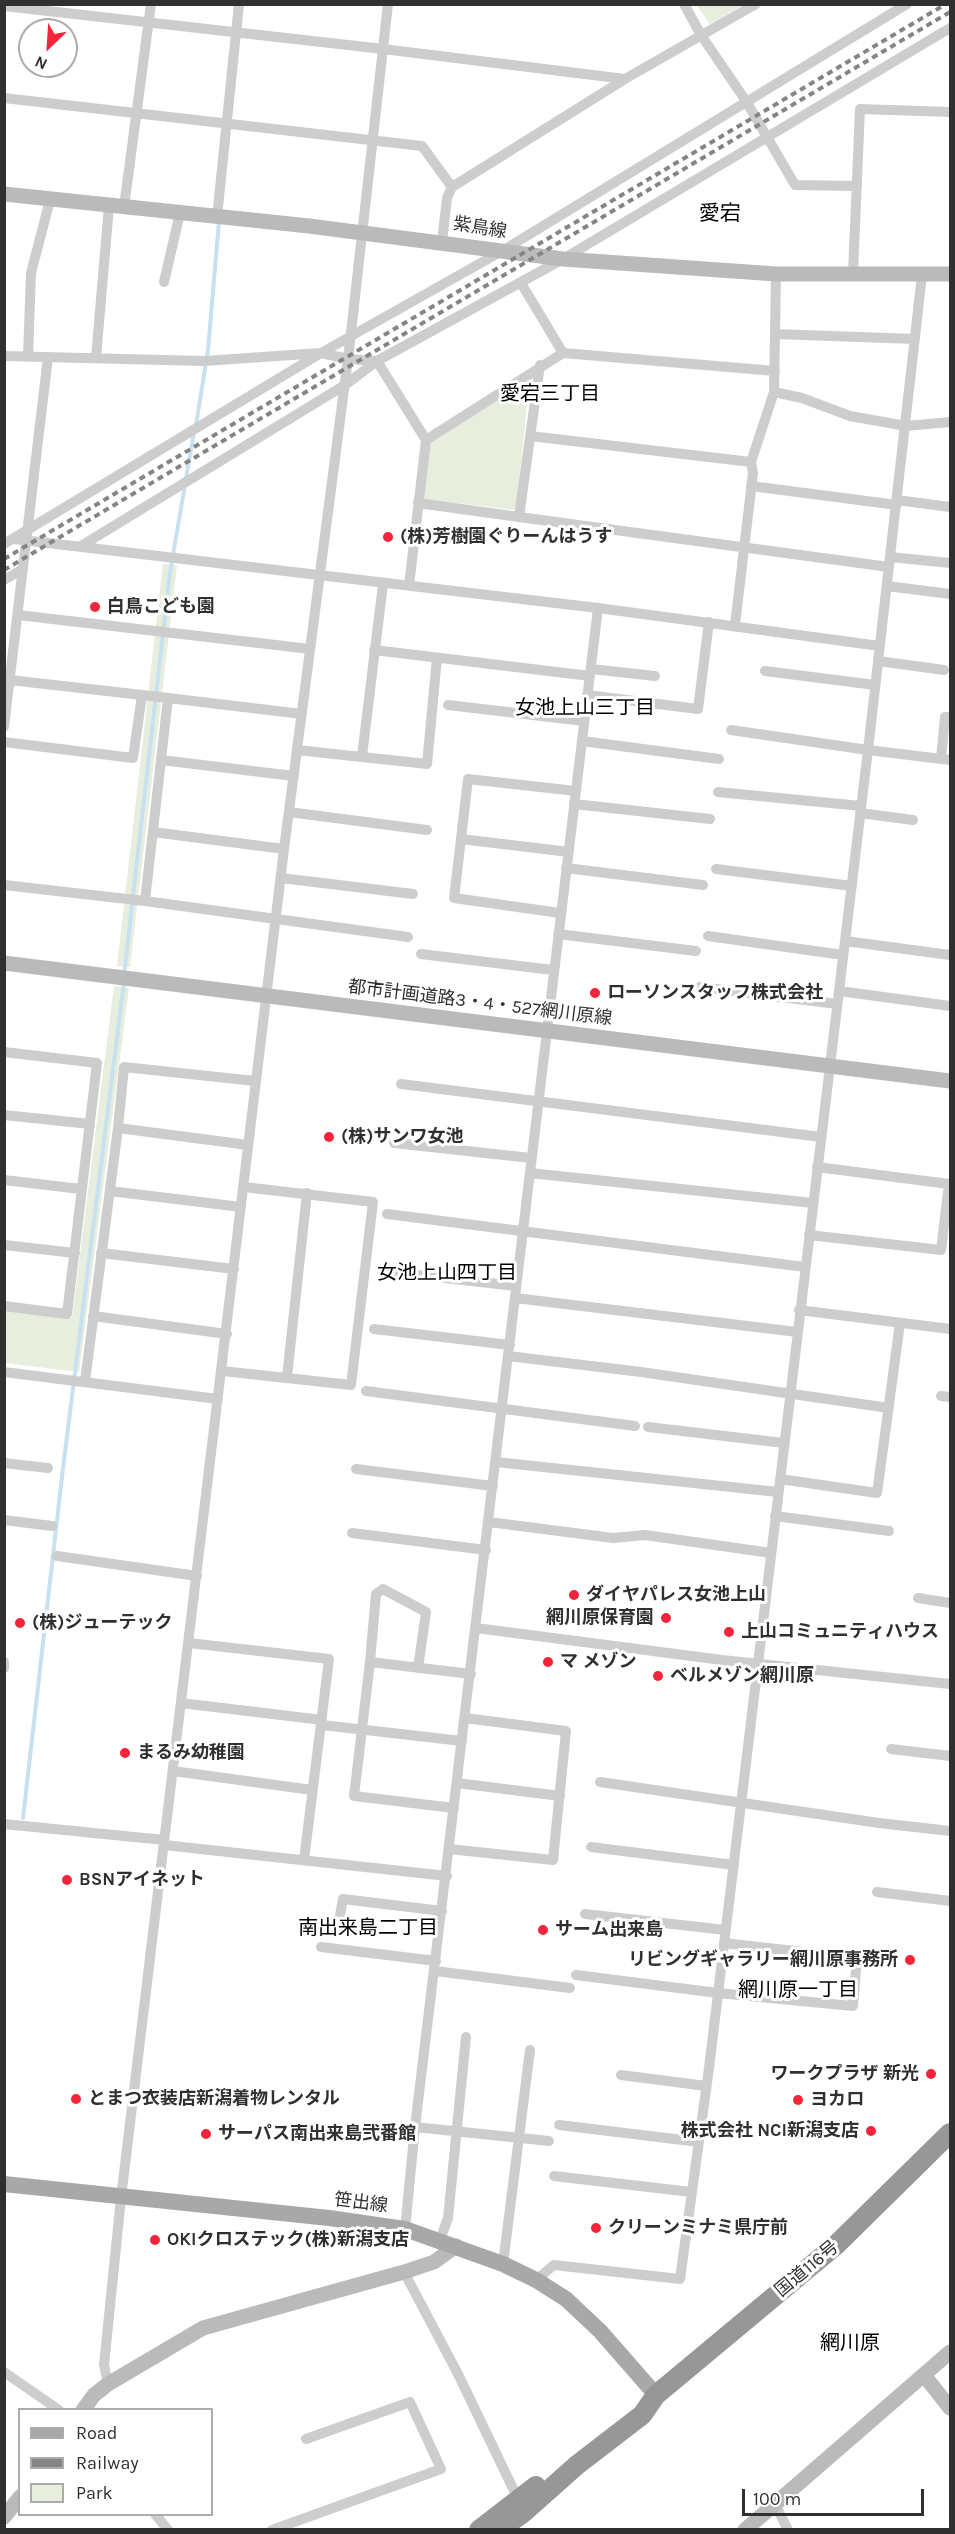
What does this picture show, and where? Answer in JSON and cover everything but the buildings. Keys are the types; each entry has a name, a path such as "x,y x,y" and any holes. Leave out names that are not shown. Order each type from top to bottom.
{"highway":[{"name":"国道116号","path":"499,2529 642,2415 656,2395 836,2245 951,2133"},
{"name":"国道116号","path":"478,2529 633,2404 656,2395"}],"main road":[{"name":"笹出線","path":"4,2184 329,2218 405,2229 440,2240 503,2264 536,2280 566,2299 600,2331 656,2395"}],"street":[{"path":"96,358 117,206 137,112 151,4"},
{"path":"217,217 239,4"},
{"path":"108,2384 104,2365 121,2198 227,1334 255,1081 351,336 388,4"},
{"path":"684,4 701,35 746,101 795,185 857,186"},
{"path":"442,242 447,198 452,187 625,79 756,4"},
{"path":"7,540 27,535 321,353 502,251 907,4"},
{"path":"4,6 625,79"},
{"path":"81,546 345,385 377,361 563,260 951,28"},
{"path":"4,98 422,146 452,187"},
{"path":"853,273 860,109 951,112"},
{"name":"紫鳥線","path":"4,194 362,232 563,260 776,274 951,274"},
{"path":"28,356 32,273 50,200"},
{"path":"164,282 180,213"},
{"path":"735,625 753,473 751,462 774,392 776,274"},
{"path":"536,2280 554,2265 680,2279 734,1865 799,1310 852,886 922,275"},
{"path":"521,283 563,353"},
{"path":"775,334 915,339"},
{"path":"4,356 204,361 321,353 348,359 377,361"},
{"path":"426,440 540,365 563,353 775,371"},
{"path":"4,727 48,357"},
{"path":"377,361 426,440 409,586"},
{"path":"519,517 540,365"},
{"path":"774,392 802,398 850,416 906,426 951,422"},
{"path":"530,436 751,462"},
{"path":"751,486 951,507"},
{"path":"418,503 744,547 890,562 951,563"},
{"path":"27,535 81,546 735,625 880,646"},
{"path":"4,580 23,569"},
{"path":"362,756 383,584"},
{"path":"887,586 951,594"},
{"path":"405,2229 415,2127 598,608"},
{"path":"18,615 310,650"},
{"path":"587,695 698,709 710,622"},
{"path":"374,650 591,673 655,676"},
{"path":"297,750 427,765 437,658"},
{"path":"878,661 944,670"},
{"path":"765,671 875,685"},
{"path":"10,680 302,714"},
{"path":"4,742 133,758 142,695"},
{"path":"144,901 168,698"},
{"path":"448,705 584,722"},
{"path":"731,730 946,759 945,717 951,717"},
{"path":"582,741 719,759"},
{"path":"161,760 294,777"},
{"path":"560,913 454,898 468,779 576,791"},
{"path":"718,792 860,810 913,820"},
{"path":"574,804 710,819"},
{"path":"289,812 428,830"},
{"path":"153,832 284,849"},
{"path":"461,839 568,852"},
{"path":"566,868 703,885"},
{"path":"717,869 852,886"},
{"path":"281,878 413,894"},
{"path":"4,885 122,898 408,937"},
{"path":"558,934 696,951"},
{"path":"708,936 843,955"},
{"path":"845,941 951,955"},
{"path":"421,954 554,970"},
{"name":"都市計画道路3・4・527網川原線","path":"4,963 951,1081"},
{"path":"700,987 837,1004"},
{"path":"839,991 951,1006"},
{"path":"4,1052 97,1063 67,1314 4,1306"},
{"path":"82,1381 110,1191 124,1067 255,1081"},
{"path":"401,1084 821,1137"},
{"path":"4,1115 90,1124"},
{"path":"118,1128 248,1145"},
{"path":"394,1143 531,1158"},
{"path":"809,1235 941,1250 949,1184 817,1167"},
{"path":"530,1173 813,1203"},
{"path":"4,1180 81,1189"},
{"path":"222,1371 351,1385 373,1202 244,1187"},
{"path":"110,1191 241,1207"},
{"path":"287,1377 307,1193"},
{"path":"387,1214 805,1267"},
{"path":"4,1245 75,1253"},
{"path":"101,1252 234,1269"},
{"path":"382,1271 797,1332"},
{"path":"799,1310 951,1329"},
{"path":"93,1316 227,1334"},
{"path":"780,1479 877,1493 900,1323"},
{"path":"374,1329 641,1372 889,1408"},
{"path":"4,1371 218,1399"},
{"path":"366,1391 635,1426"},
{"path":"648,1428 784,1443"},
{"path":"496,1462 778,1492"},
{"path":"4,1463 48,1468"},
{"path":"356,1469 493,1485"},
{"path":"775,1516 889,1531"},
{"path":"4,1520 52,1526"},
{"path":"489,1522 613,1538 645,1535 771,1553"},
{"path":"352,1533 486,1550"},
{"path":"57,1556 197,1575"},
{"path":"418,1668 426,1612 382,1589 376,1594 354,1796 454,1808"},
{"path":"918,1598 951,1603"},
{"path":"476,1628 758,1664 951,1684"},
{"path":"189,1642 329,1659 304,1860"},
{"path":"4,1662 4,1668"},
{"path":"370,1662 471,1674"},
{"path":"181,1703 462,1741"},
{"path":"449,1849 553,1860 567,1731 465,1718"},
{"path":"891,1749 951,1756"},
{"path":"173,1771 312,1790"},
{"path":"457,1782 560,1796"},
{"path":"600,1782 951,1831"},
{"path":"4,1824 447,1876"},
{"path":"591,1847 734,1865"},
{"path":"877,1892 951,1901"},
{"path":"339,1921 343,1899 442,1911"},
{"path":"585,1914 725,1930"},
{"path":"576,1975 718,1993 853,2006 857,1958 724,1942"},
{"path":"321,1947 570,1988"},
{"path":"440,2240 448,2218 466,2037"},
{"path":"503,2264 530,2050"},
{"path":"621,2075 706,2086"},
{"path":"559,2125 699,2142"},
{"path":"415,2127 549,2140"},
{"path":"554,2176 692,2192"},
{"path":"84,2408 94,2395 108,2384 203,2328 404,2272 434,2262 456,2246"},
{"path":"404,2272 458,2374 518,2499"},
{"path":"745,2529 951,2352"},
{"path":"4,2372 58,2408"},
{"path":"924,2375 951,2408"},
{"path":"272,2529 441,2469 410,2402 306,2439"},
{"path":"4,2517 18,2500"},
{"path":"775,2504 788,2529"},
{"path":"158,2516 168,2529"}],"green space":[{"path":"696,5 743,5 710,24"},
{"path":"523,382 529,386 516,510 421,499 429,442"},
{"path":"163,564 177,565 130,967 117,966"},
{"path":"114,986 129,988 79,1372 5,1363 5,1310 72,1318"}],"waterway":[{"path":"196,425 208,350 219,221"},
{"path":"186,478 194,432"},
{"path":"124,975 170,572 185,485"},
{"path":"23,1818 63,1468 124,982"}],"railway":[{"path":"4,559 946,4"},
{"path":"4,570 950,12"}],"place":[{"name":"(株)芳樹園ぐりーんはうす","path":"388,537"},
{"name":"白鳥こども園","path":"95,607"},
{"name":"ローソンスタッフ株式会社","path":"595,993"},
{"name":"(株)サンワ女池","path":"329,1137"},
{"name":"ダイヤパレス女池上山","path":"574,1595"},
{"name":"網川原保育園","path":"666,1618"},
{"name":"(株)ジューテック","path":"20,1623"},
{"name":"上山コミュニティハウス","path":"729,1632"},
{"name":"マ メゾン","path":"548,1662"},
{"name":"ベルメゾン網川原","path":"658,1676"},
{"name":"まるみ幼稚園","path":"125,1753"},
{"name":"BSNアイネット","path":"67,1880"},
{"name":"サーム出来島","path":"543,1930"},
{"name":"リビングギャラリー網川原事務所","path":"910,1960"},
{"name":"ワークプラザ 新光","path":"931,2074"},
{"name":"とまつ衣装店新潟着物レンタル","path":"76,2099"},
{"name":"ヨカロ","path":"798,2100"},
{"name":"株式会社 NCI新潟支店","path":"871,2131"},
{"name":"サーパス南出来島弐番館","path":"206,2134"},
{"name":"クリーンミナミ県庁前","path":"596,2228"},
{"name":"OKIクロステック(株)新潟支店","path":"155,2240"}],"district":[{"name":"愛宕","path":"720,214"},
{"name":"愛宕三丁目","path":"550,394"},
{"name":"女池上山三丁目","path":"585,708"},
{"name":"女池上山四丁目","path":"447,1273"},
{"name":"南出来島二丁目","path":"368,1928"},
{"name":"網川原一丁目","path":"798,1990"},
{"name":"網川原","path":"850,2343"}]}
